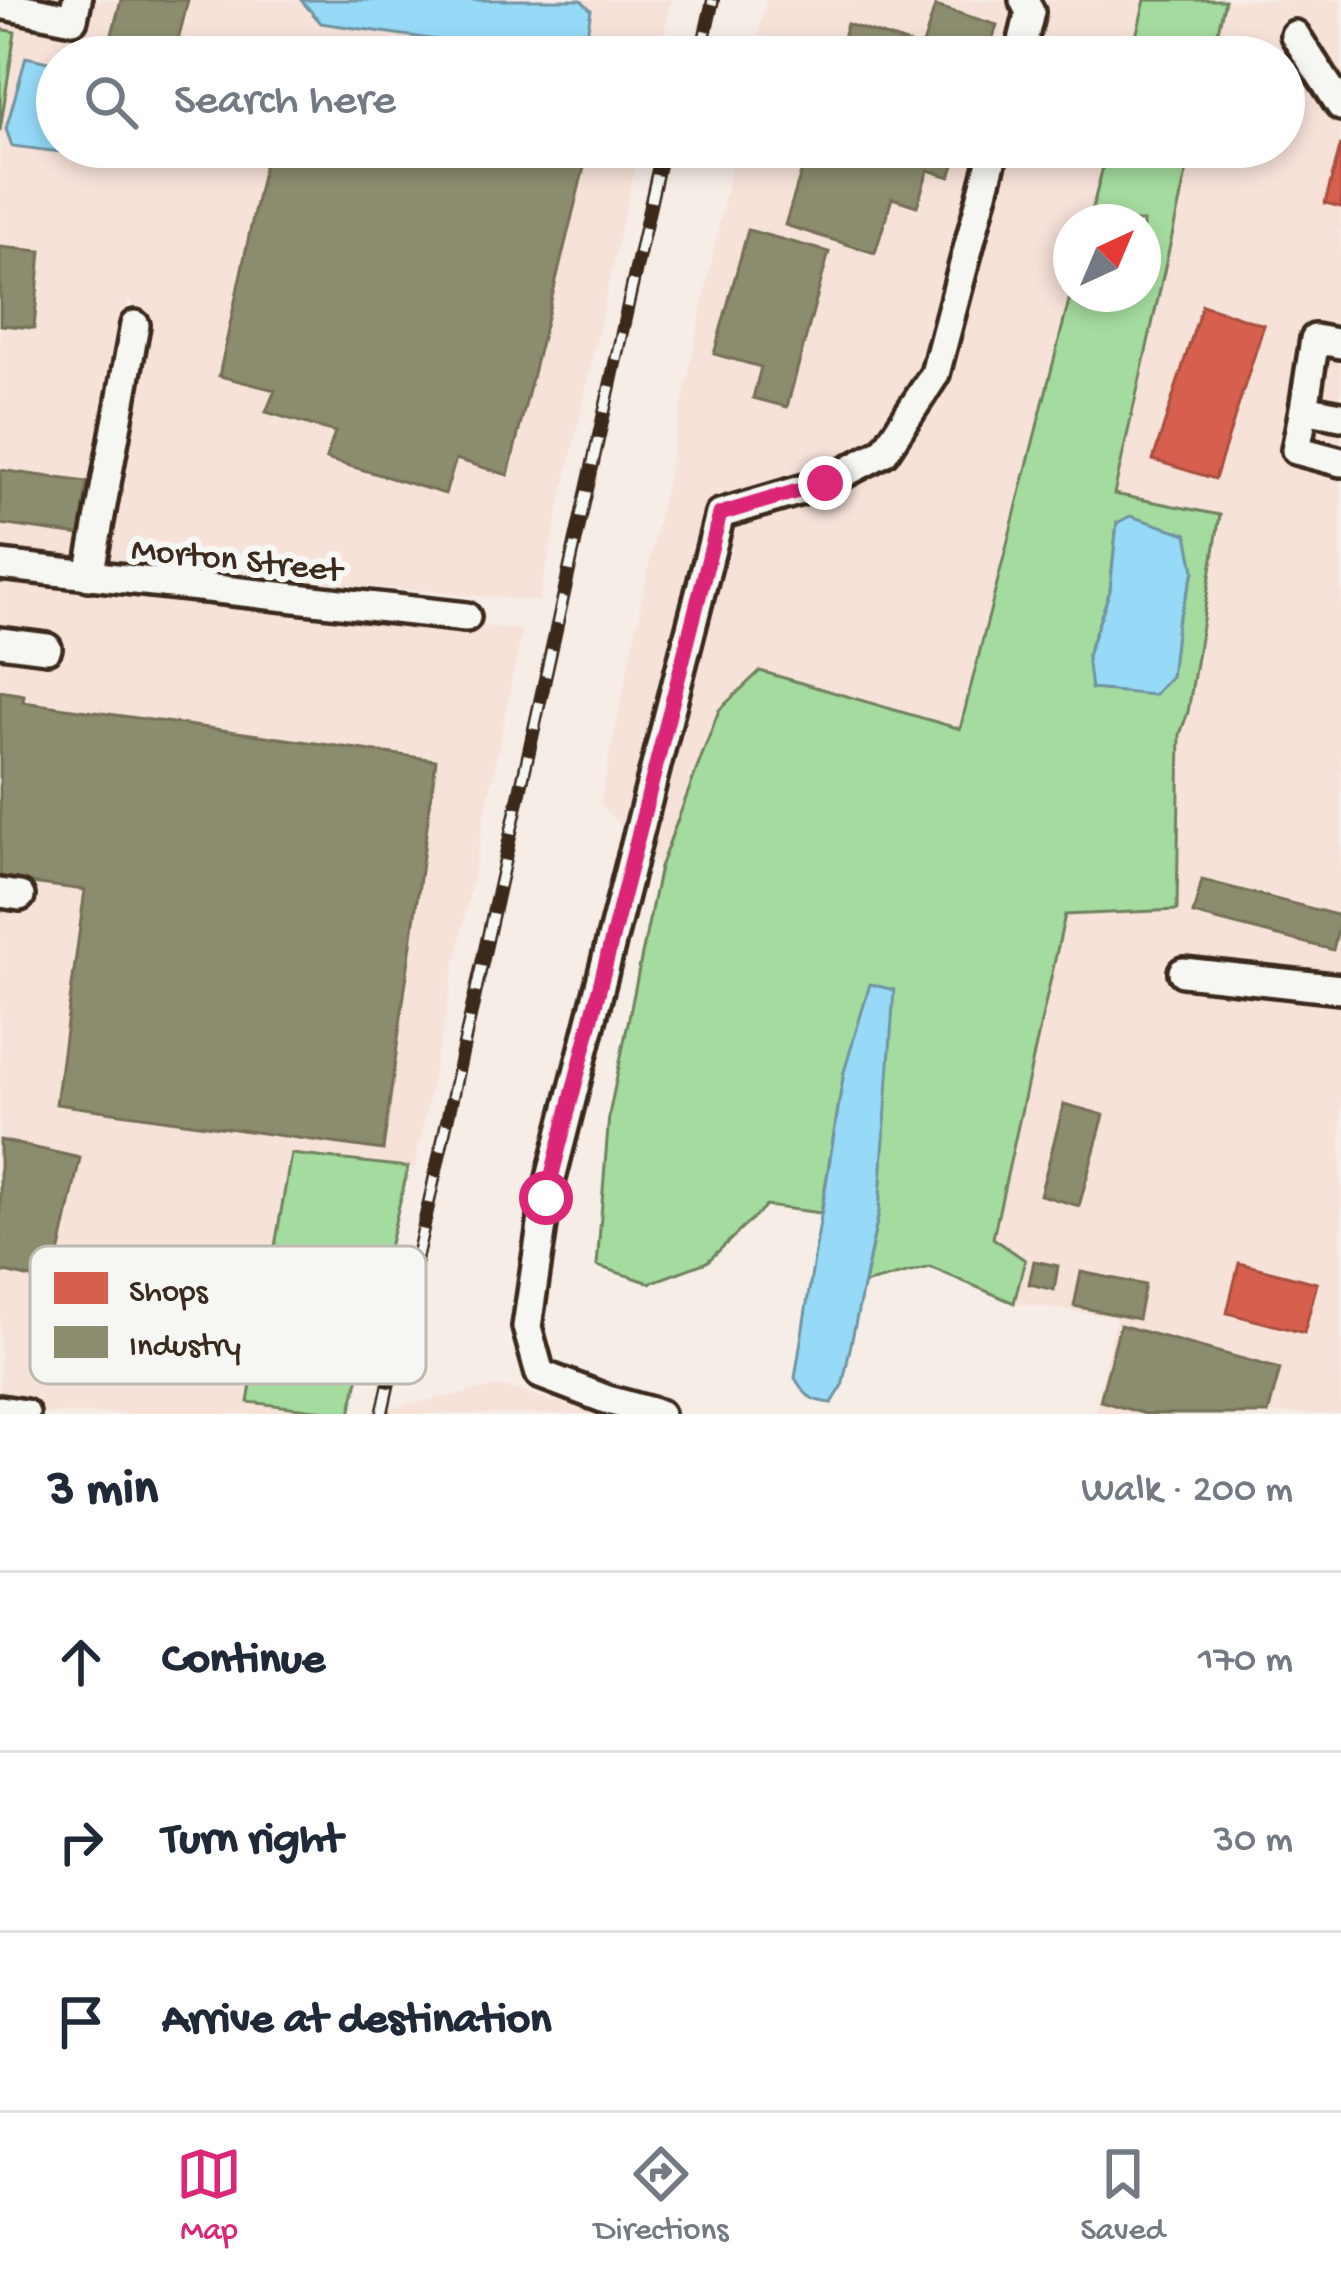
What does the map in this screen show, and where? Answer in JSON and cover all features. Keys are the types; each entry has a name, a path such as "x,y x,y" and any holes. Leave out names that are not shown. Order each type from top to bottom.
{"street":[{"path":"0,4 73,19 77,0"},
{"path":"1024,0 1030,13 1024,36"},
{"path":"1305,50 1341,106"},
{"path":"658,1414 540,1374 527,1327 546,1198 720,514 825,483 884,452 935,374 989,168"},
{"path":"89,576 135,325"},
{"path":"1341,344 1315,339 1296,450 1341,462"},
{"path":"1304,409 1341,416"},
{"name":"Morton Street","path":"0,566 466,617"},
{"path":"0,642 47,648"},
{"path":"1183,972 1341,989"},
{"path":"0,1410 25,1414"}],"shaded area":[{"path":"0,0 301,0 321,23 410,36 36,36 36,60 26,58 12,146 36,149 36,168 634,168 539,601 116,565 107,549 151,339 129,298 90,542 76,562 0,553 0,131 15,33 0,29"},
{"path":"581,0 671,0 663,36 586,36 590,10"},
{"path":"766,0 1145,0 1136,36 758,36"},
{"path":"1225,0 1341,0 1341,1414 1095,1414 1115,1317 1014,1303 1024,1260 993,1238 1066,914 1177,910 1180,734 1188,712 1220,515 1114,494 1155,312 1161,312 1161,285 1187,168 1305,168 1305,36 1217,36"},
{"path":"731,168 1103,168 1094,204 1053,204 1053,312 1066,312 960,729 760,671 719,710 660,867 600,804"},
{"path":"0,573 522,630 415,1168 291,1155 276,1246 30,1246 30,1384 252,1384 249,1402 338,1414 0,1414"},
{"path":"502,1386 601,1414 358,1414"}],"green space":[{"path":"1145,0 1225,0 1217,36 1136,36"},
{"path":"0,29 15,32 0,131"},
{"path":"1103,168 1187,168 1161,285 1161,204 1094,204"},
{"path":"1066,312 1155,312 1114,494 1220,515 1188,712 1180,734 1177,910 1065,915 993,1238 1025,1260 1014,1303 930,1267 864,1284 879,1211 893,990 844,1072 821,1213 766,1206 707,1262 650,1283 597,1266 609,1115 660,867 719,710 760,671 960,729","holes":["1117,523 1194,571 1177,623 1171,676 1087,656 1110,591"]},
{"path":"291,1154 408,1167 389,1246 275,1246"},
{"path":"251,1384 357,1384 350,1414 248,1402"}],"water":[{"path":"301,0 581,0 591,10 587,36 410,36 321,23"},
{"path":"26,57 36,59 36,149 12,146 6,129"},
{"path":"1130,516 1187,534 1194,571 1177,623 1171,676 1154,695 1091,689 1087,656 1110,591 1117,523"},
{"path":"870,984 894,990 879,1211 842,1387 832,1403 809,1397 795,1378 844,1072"}],"building: Shops":[{"path":"1341,144 1341,207 1325,203"},
{"path":"1202,305 1264,325 1215,479 1153,460"},
{"path":"1239,1263 1317,1283 1304,1333 1227,1313"}],"building: Industry":[{"path":"121,0 188,0 179,36 112,36"},
{"path":"935,6 997,25 994,36 926,36"},
{"path":"847,24 884,36 843,36"},
{"path":"264,168 584,168 508,475 456,459 445,494 326,459 335,432 266,412 275,390 219,376"},
{"path":"803,168 953,168 950,177 928,170 917,206 892,198 875,253 785,225"},
{"path":"748,230 829,252 787,407 753,398 761,367 714,354"},
{"path":"0,247 41,251 34,328 0,325"},
{"path":"0,470 87,482 80,535 0,524"},
{"path":"0,691 24,695 23,702 436,760 383,1150 56,1104 85,890 0,879"},
{"path":"1202,880 1341,916 1333,950 1193,914"},
{"path":"1064,1104 1104,1115 1079,1206 1040,1195"},
{"path":"0,1140 80,1158 61,1246 30,1246 30,1278 0,1271"},
{"path":"1034,1261 1058,1266 1054,1290 1029,1284"},
{"path":"1081,1272 1145,1285 1138,1319 1074,1306"},
{"path":"1120,1325 1280,1369 1268,1414 1145,1414 1100,1401"}],"railway":[{"path":"705,36 713,0"},
{"path":"419,1246 658,168"},
{"path":"382,1414 389,1384"}],"route":[{"path":"546,1198 720,514 825,483"}]}
